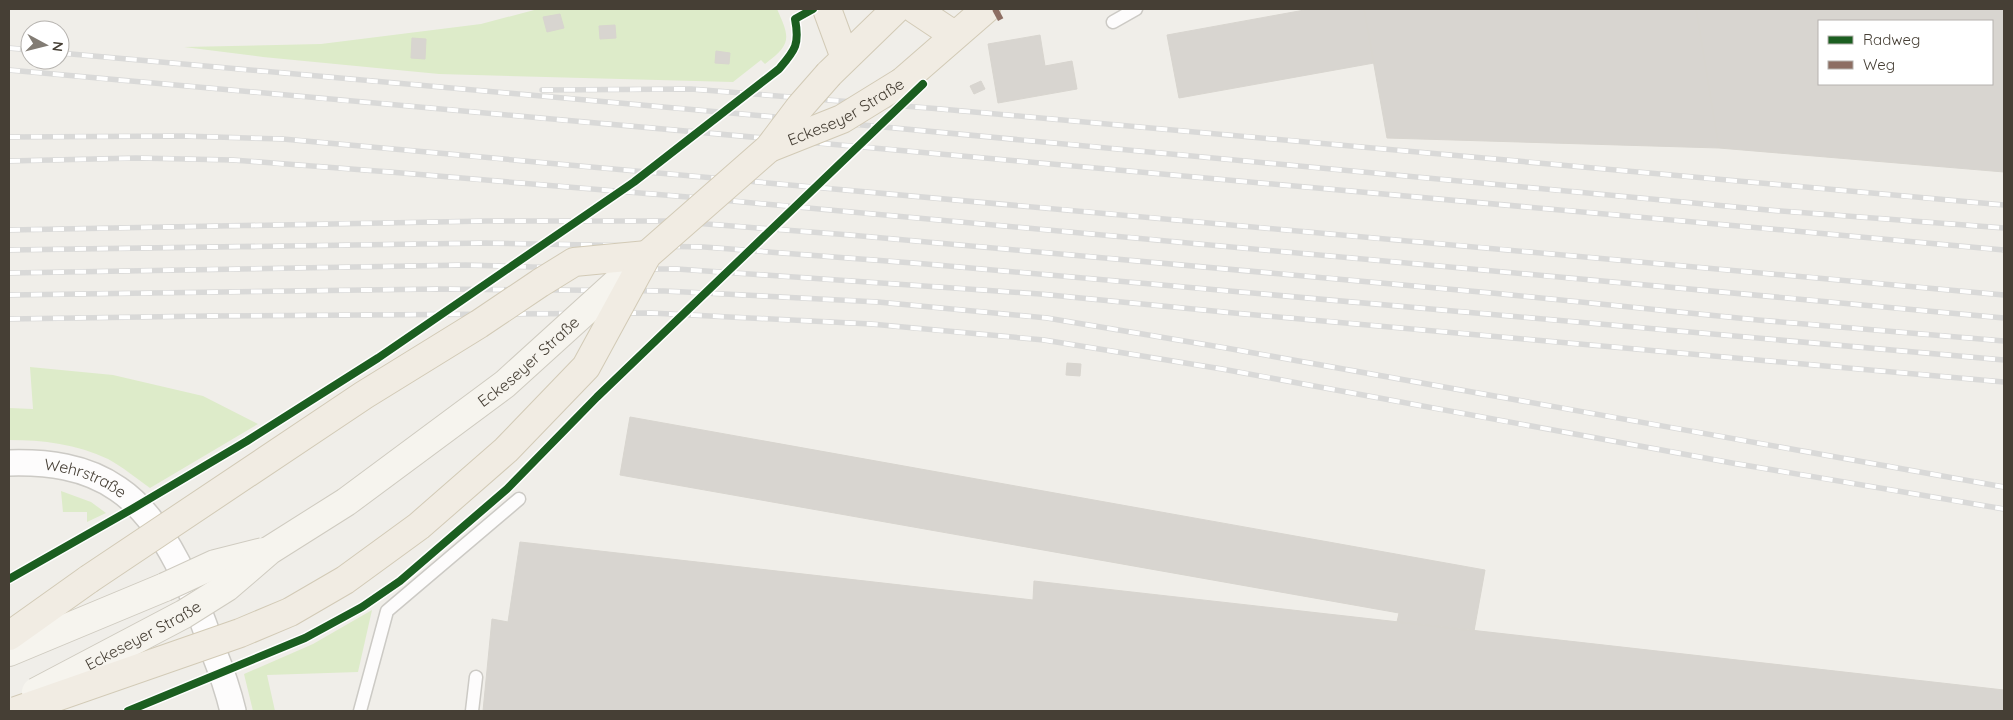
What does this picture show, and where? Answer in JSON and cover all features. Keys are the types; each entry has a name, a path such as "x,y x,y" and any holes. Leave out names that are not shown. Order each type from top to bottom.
{"main road":[{"path":"827,9 837,66"},
{"name":"Eckeseyer Straße","path":"647,255 769,148 800,106 837,66 896,9"},
{"path":"915,9 954,35"},
{"path":"943,9 954,35"},
{"name":"Eckeseyer Straße","path":"769,148 842,119 902,82 986,9"},
{"path":"10,646 97,573 356,400 479,324 574,262 647,255"},
{"path":"16,711 240,633 290,612 346,580 419,526 506,450 586,367 647,255"}],"street":[{"name":"Eckeseyer Straße","path":"10,711 36,692 184,614 227,587 270,550 346,502 505,384 647,255"},
{"name":"Wehrstraße","path":"9,462 40,462 64,466 89,474 118,489 143,512 171,551 197,603 234,711"},
{"name":"Eckeseyer Straße","path":"10,646 156,591 215,564 270,550"}],"lane":[{"path":"1113,22 1136,9"},
{"path":"360,711 387,611 519,499"},
{"path":"472,711 476,677"}],"green space":[{"path":"538,9 777,9 784,27 786,40 774,57 765,64 761,60 733,82 439,74 263,57 184,47 321,44 481,24"},
{"path":"30,367 113,375 203,396 258,424 150,488 114,462 96,454 72,446 47,442 9,440 9,408 33,409"},
{"path":"61,491 91,502 106,513 87,522 87,512 63,512"},
{"path":"372,610 358,672 267,675 275,711 253,711 244,674 313,644"}],"building":[{"path":"1310,9 1364,9 1374,63 1179,98 1167,35"},
{"path":"1364,9 1696,9 1719,148 1387,138"},
{"path":"1696,9 2004,9 2004,172 1719,148"},
{"path":"560,14 564,28 547,32 543,17"},
{"path":"615,25 616,38 600,39 599,26"},
{"path":"1040,35 1045,66 1072,61 1077,89 998,103 988,44"},
{"path":"412,38 426,39 425,59 411,58"},
{"path":"716,51 730,53 729,64 715,63"},
{"path":"981,81 985,89 974,94 970,86"},
{"path":"1067,363 1081,364 1080,376 1066,375"},
{"path":"630,417 1485,570 1474,631 1397,622 1399,613 620,475"},
{"path":"520,542 1033,600 1034,581 2004,690 2004,711 483,711 492,619 508,622"}],"railway":[{"path":"9,48 20,49"},
{"path":"70,54 809,120 1768,210 2004,228"},
{"path":"9,70 2004,250"},
{"path":"542,90 691,89 941,109 2004,205"},
{"path":"9,137 183,136 283,139 2004,295"},
{"path":"9,161 136,158 233,160 390,172 700,198 2004,318"},
{"path":"9,230 486,221 668,221 850,235 1492,293 1758,320 2004,341"},
{"path":"9,250 486,243 704,247 926,264 2004,360"},
{"path":"9,273 466,265 596,269 677,269 1040,294 2004,382"},
{"path":"9,295 437,289 665,291 878,302 1047,318 1226,348 2004,487"},
{"path":"9,319 651,313 871,324 1044,340 1222,369 1732,463 2004,509"}],"marked path":[{"path":"995,9 1002,22"}],"cycle path":[{"path":"9,579 247,441 378,358 634,182 779,69 795,47 797,35 795,19 813,9"},
{"path":"128,711 305,638 362,607 400,581 507,489 597,397 923,84"}]}
